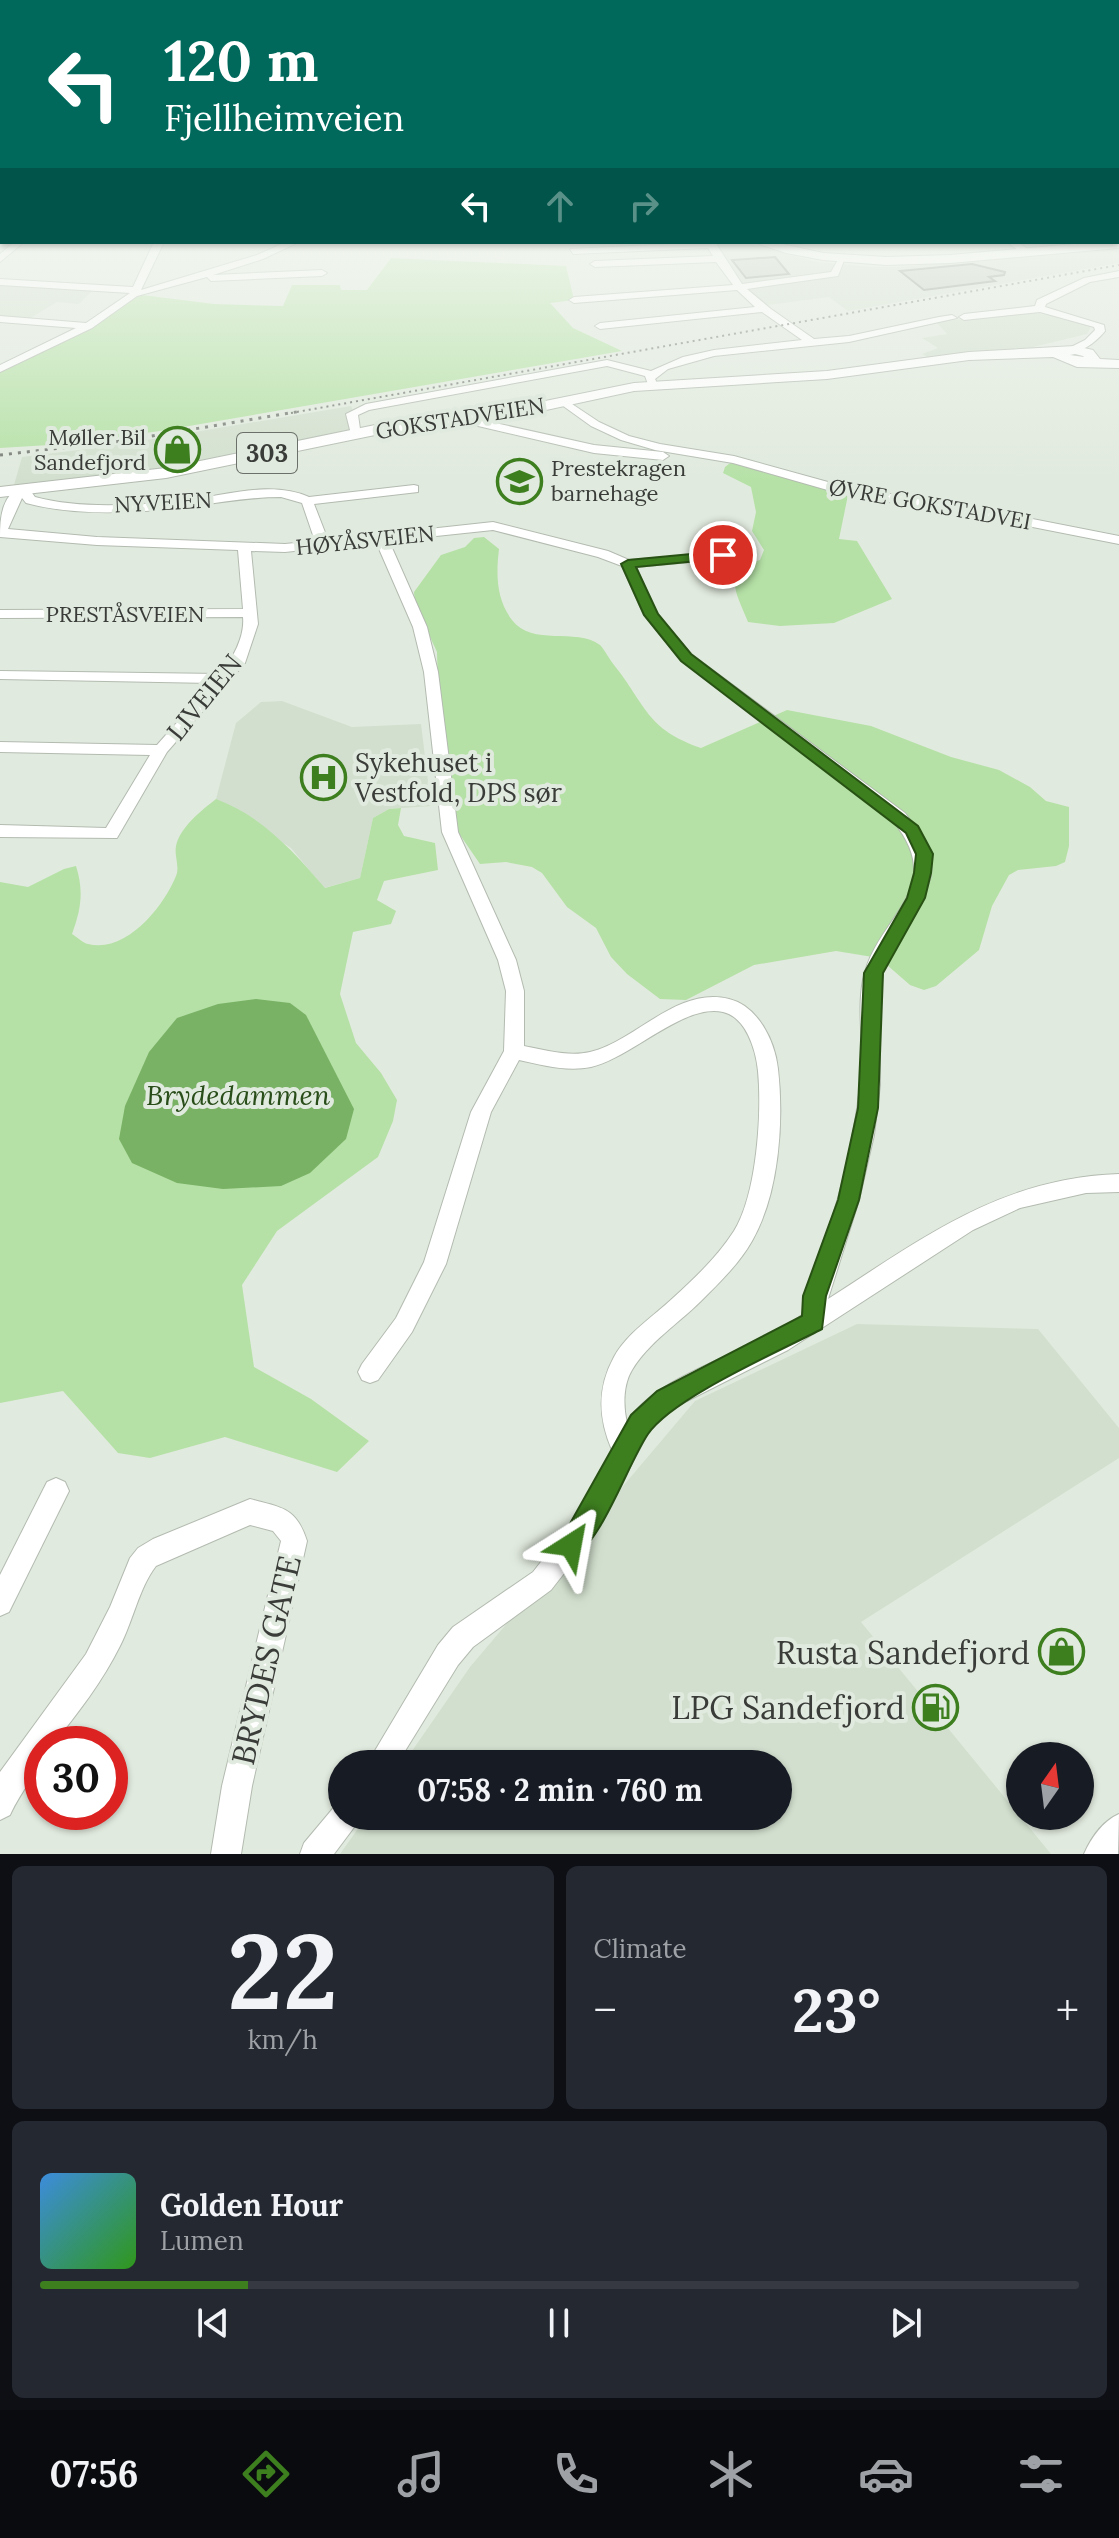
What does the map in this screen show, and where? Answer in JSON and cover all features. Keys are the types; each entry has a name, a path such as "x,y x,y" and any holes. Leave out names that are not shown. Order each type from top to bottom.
{"main road":[{"name":"303","path":"1065,354 1088,353 1119,363"},
{"name":"GOKSTADVEIEN","path":"0,492 137,478 402,426 478,420 652,380 827,375 969,356 1065,354"}],"street":[{"path":"0,369 88,326 112,309"},
{"path":"600,326 762,309 813,343"},
{"path":"357,434 352,414 366,407 607,363 623,365 652,380 672,364 709,354 871,335 918,322 1040,309 1087,319 1101,327 1118,330"},
{"path":"0,319 88,326"},
{"path":"1065,354 1088,353 1101,327"},
{"name":"ØVRE GOKSTADVEI","path":"563,401 595,424 625,438 761,466 845,491 971,511 1119,540"},
{"path":"478,420 482,424 605,451 649,456 686,452"},
{"path":"0,533 11,503 23,489"},
{"name":"NYVEIEN","path":"23,489 30,500 59,505 178,504 276,493 298,495 307,501 414,489"},
{"path":"307,501 322,542"},
{"name":"HØYÅSVEIEN","path":"0,533 97,541 285,548 493,526 603,554 628,564 723,555"},
{"path":"370,1372 404,1325 435,1264 481,1112 514,1052 515,991 510,970 450,832 431,672 420,627 381,538"},
{"name":"LIVEIEN","path":"0,831 111,834 161,750 238,663 248,638 251,613 244,547"},
{"path":"628,564 651,615 686,657 899,817 912,830 924,854 916,898 873,973 868,1108 848,1200 815,1296 813,1322"},
{"name":"PRESTÅSVEIEN","path":"0,614 251,613"},
{"path":"0,675 225,679"},
{"path":"0,747 161,750"},
{"path":"514,1052 573,1061 592,1060 629,1044 678,1016 711,1004 730,1006 740,1012 763,1045 767,1058 766,1135 753,1217 731,1252 699,1288 634,1348 623,1363 612,1399 612,1419 614,1430 625,1449"},
{"path":"390,1750 448,1655 463,1637 542,1581 585,1526 640,1423 666,1399 813,1322 965,1223 1017,1200 1086,1184 1119,1183"},
{"path":"0,1603 56,1491"},
{"name":"BRYDES GATE","path":"0,1805 22,1760 110,1643 139,1567 147,1557 250,1512 280,1520 290,1529 294,1541 237,1786 226,1854"},
{"path":"1099,1854 1119,1829"},
{"path":"315,1854 334,1830"}],"shaded area":[{"path":"0,309 46,309 27,320 0,319"},
{"path":"113,309 555,309 573,328 622,351 160,431 66,444 0,448 0,369 89,325"},
{"path":"1026,312 1067,317 1090,325 1090,329 1087,334 1029,348 927,357 922,354 938,348 922,338 947,334 936,322"},
{"path":"351,406 360,429 177,468 101,479 14,485 22,457 111,446"},
{"path":"734,460 848,495 839,539 857,541 892,599 834,623 780,626 748,622 736,593 736,577 748,564 760,560 764,550 752,531 756,512 751,487 723,473"},
{"path":"484,537 499,549 498,586 512,620 531,633 579,637 600,645 649,714 669,733 683,741 701,748 787,710 871,726 951,757 999,770 1030,787 1046,801 1069,807 1069,846 1065,862 1056,866 1018,870 1009,875 992,906 979,950 936,986 924,990 910,985 879,958 836,951 754,965 686,1000 660,999 627,974 611,957 596,928 567,907 542,873 532,867 506,862 480,864 458,832 438,687 437,652 415,604 414,592 441,555 465,547 474,538"},
{"name":"Sykehuset i Vestfold, DPS sør","path":"282,701 352,727 421,724 431,806 389,809 373,818 360,878 324,888 291,848 216,799 236,723 261,702"},
{"path":"216,799 263,825 325,888 360,878 373,818 389,809 401,808 398,825 404,836 435,843 438,870 384,881 377,900 396,911 391,924 353,932 340,994 356,1043 381,1073 397,1100 393,1121 378,1157 277,1231 242,1285 254,1367 311,1399 369,1441 337,1472 225,1437 150,1458 118,1453 63,1391 0,1403 0,882 28,887 76,866 80,900 72,934 88,944 116,942 142,925 163,901 177,873 178,839 192,820"},
{"path":"857,1324 1038,1329 1119,1428 1119,1458 861,1622 1006,1799 1006,1830 1031,1830 1051,1854 340,1854 357,1830 792,1830 792,1750 413,1750 470,1667 695,1401"}],"water":[{"name":"Brydedammen","path":"256,999 290,1003 306,1015 354,1109 346,1139 310,1173 281,1186 223,1189 177,1183 132,1163 119,1139 125,1106 149,1052 177,1018 218,1004"}],"railway":[{"path":"291,413 876,309"},
{"path":"0,455 122,441 302,411"}],"place":[{"name":"Møller Bil Sandefjord","path":"177,450"},
{"name":"Prestekragen barnehage","path":"520,481"},
{"name":"Sykehuset i Vestfold, DPS sør","path":"324,777"},
{"name":"Rusta Sandefjord","path":"1061,1652"},
{"name":"LPG Sandefjord","path":"936,1707"}],"route":[{"path":"571,1545 585,1526 640,1423 666,1399 780,1342 813,1322 815,1296 848,1200 868,1108 873,973 916,898 923,873 924,854 920,841 899,817 686,657 651,615 628,564 723,555"}]}
